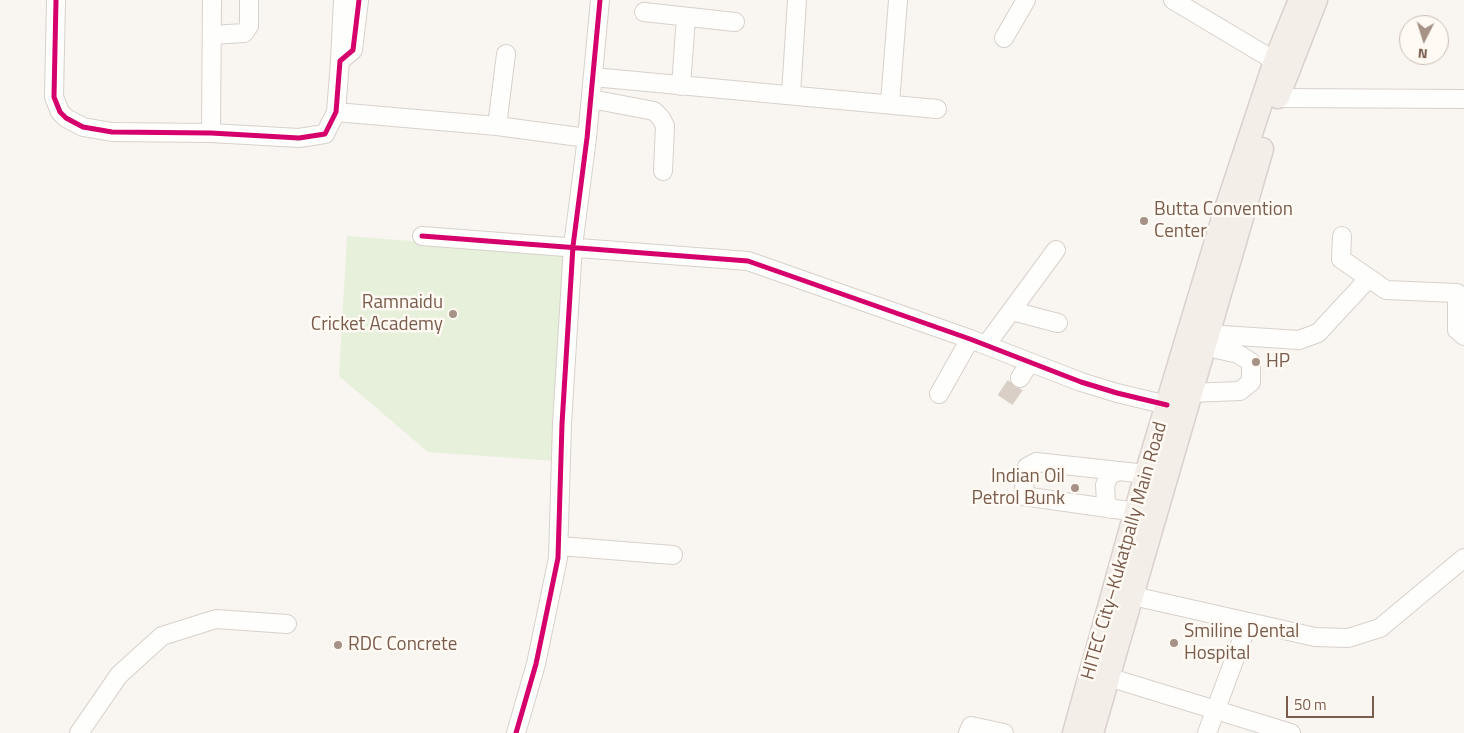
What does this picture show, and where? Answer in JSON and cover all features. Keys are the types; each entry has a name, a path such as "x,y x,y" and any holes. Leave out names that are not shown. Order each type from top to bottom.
{"main road":[{"name":"HITEC City–Kukatpally Main Road","path":"1074,733 1146,474 1223,218 1275,61 1300,0"},
{"name":"HITEC City–Kukatpally Main Road","path":"1092,733 1277,98 1316,0"}],"street":[{"path":"56,0 54,97 60,112 66,118 83,127 112,132 211,133 299,138 324,134 336,112 343,0"},
{"path":"211,133 212,0"},
{"path":"212,35 244,33 249,26 249,0"},
{"path":"340,61 353,50 359,0"},
{"path":"516,733 536,664 558,558 562,424 573,246 588,138 600,0"},
{"path":"791,94 797,0"},
{"path":"890,103 898,0"},
{"path":"1004,38 1026,0"},
{"path":"1173,0 1275,61"},
{"path":"644,12 734,22"},
{"path":"681,86 686,17"},
{"path":"497,126 506,54"},
{"path":"593,76 681,86 791,94 937,109"},
{"path":"1277,98 1464,99"},
{"path":"591,99 654,111 661,118 664,126 663,171"},
{"path":"336,112 497,126 588,138"},
{"path":"422,236 573,246 748,262 970,339 1116,393 1167,405"},
{"path":"1342,236 1341,259 1386,290 1457,293 1457,330 1464,336"},
{"path":"986,345 1056,250"},
{"path":"1205,340 1299,340 1318,333 1369,278"},
{"path":"1012,311 1058,323"},
{"path":"939,394 970,339"},
{"path":"1190,393 1240,391 1251,382 1251,362 1238,354 1205,340"},
{"path":"1020,378 1030,362"},
{"path":"1136,512 1028,498 1022,494 1027,467 1036,462 1146,474"},
{"path":"1111,509 1106,502 1105,485 1108,476 1118,471"},
{"path":"559,546 673,556"},
{"path":"1133,596 1315,637 1348,638 1380,628 1464,558"},
{"path":"79,733 119,675 162,636 216,618 287,624"},
{"path":"1207,733 1248,623"},
{"path":"1108,677 1291,733"},
{"path":"968,733 971,726 1004,733"}],"green space":[{"name":"Ramnaidu Cricket Academy","path":"347,236 566,253 555,461 428,452 339,376"}],"tunnel":[{"path":"1005,400 1020,378"}],"cycle path":[{"path":"56,0 54,97 60,112 66,118 83,127 112,132 211,133 299,138 325,134 336,112 340,61 353,50 359,0"},
{"path":"516,733 536,664 558,558 562,424 573,246 587,138 600,0"},
{"path":"422,236 748,261 970,339 1081,382 1167,405"}],"place":[{"name":"Butta Convention Center","path":"1144,221"},
{"name":"Ramnaidu Cricket Academy","path":"453,314"},
{"name":"HP","path":"1256,362"},
{"name":"Indian Oil Petrol Bunk","path":"1075,488"},
{"name":"Smiline Dental Hospital","path":"1174,643"},
{"name":"RDC Concrete","path":"338,645"}]}
